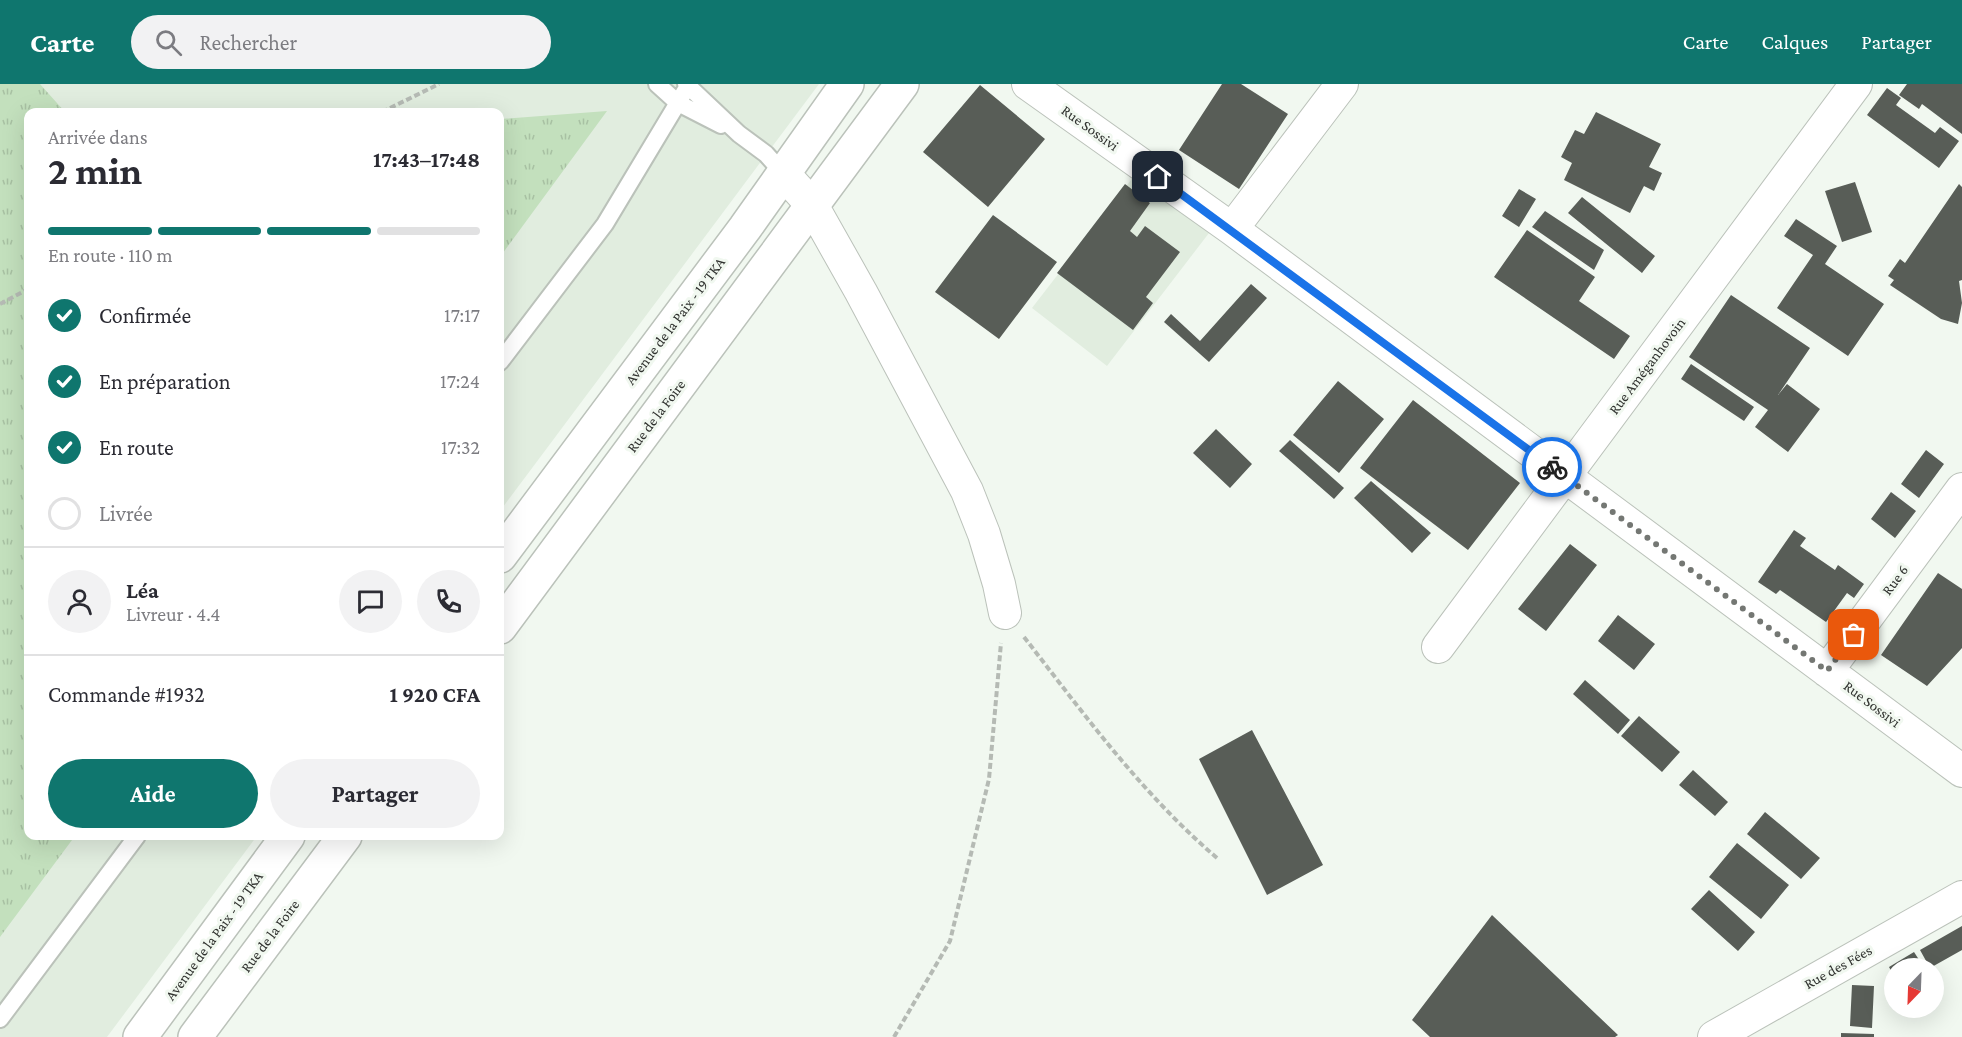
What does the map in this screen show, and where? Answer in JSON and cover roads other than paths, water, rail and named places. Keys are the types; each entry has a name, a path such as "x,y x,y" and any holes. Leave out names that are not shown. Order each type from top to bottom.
{"main road":[{"name":"Avenue de la Paix - 19 TKA","path":"504,551 745,228 847,84"},
{"path":"812,205 902,84"},
{"name":"Rue de la Foire","path":"504,622 812,205"},
{"name":"Avenue de la Paix - 19 TKA","path":"140,1037 285,840"},
{"name":"Rue de la Foire","path":"195,1037 342,840"}],"street":[{"name":"Rue Sossivi","path":"1028,84 1232,229 1962,771"},
{"path":"1232,229 1342,84"},
{"name":"Rue Améganhovoin","path":"1438,647 1856,84"},
{"path":"783,173 812,205 967,491 984,534 1005,613"},
{"name":"Rue 6","path":"1827,671 1962,489"},
{"name":"Rue des Fées","path":"1714,1037 1962,897"}],"lane":[{"path":"657,84 678,104 739,134"},
{"path":"504,357 605,224 678,104 687,85 739,134 766,154 783,173"},
{"path":"0,1019 134,840"}]}
